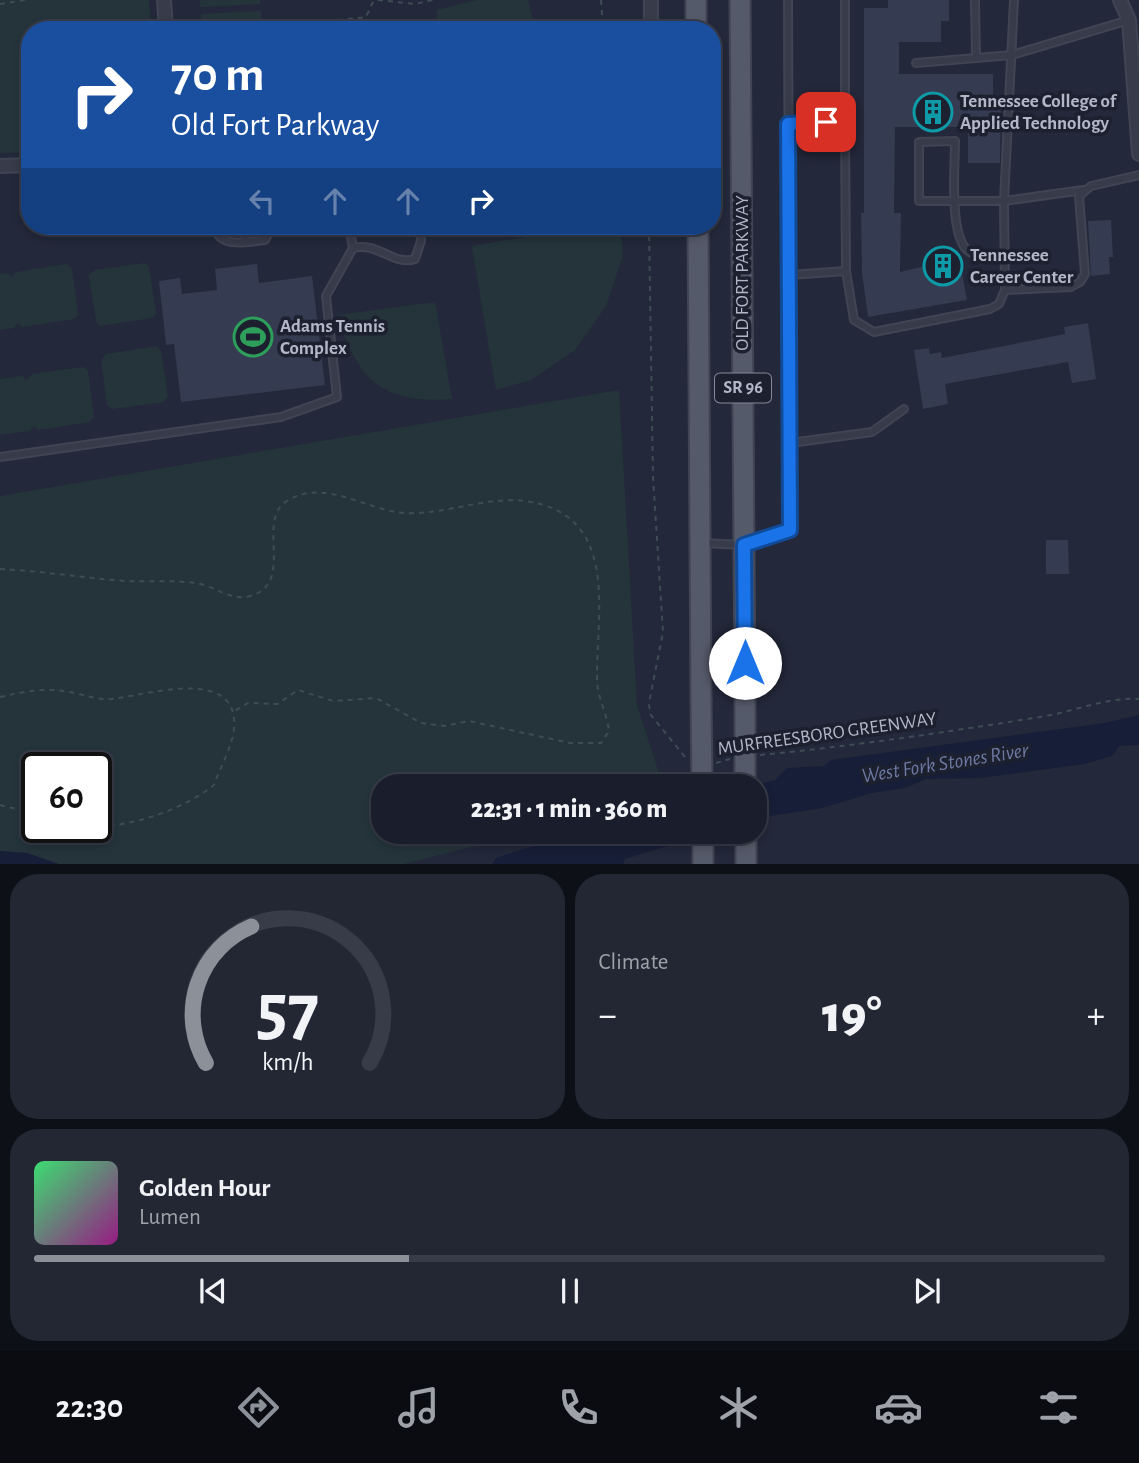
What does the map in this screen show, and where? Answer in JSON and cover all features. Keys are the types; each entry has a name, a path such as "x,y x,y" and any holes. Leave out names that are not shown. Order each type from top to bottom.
{"main road":[{"path":"696,0 696,21"},
{"name":"OLD FORT PARKWAY","path":"740,0 746,774"},
{"name":"SR 96","path":"698,235 702,774"},
{"path":"702,844 703,864"},
{"path":"746,844 746,864"}],"street":[{"path":"164,0 165,21"},
{"path":"651,0 651,21"},
{"path":"1120,0 1129,20 1135,49 1139,154"},
{"path":"0,166 21,165"}],"lane":[{"path":"700,543 744,545 790,530 788,0"},
{"path":"845,0 846,271 854,320 874,332 990,309 999,304 1005,290 1004,201 1014,0"},
{"path":"975,0 976,58"},
{"path":"916,63 1012,55 1129,20"},
{"path":"788,124 845,121"},
{"path":"1005,258 979,256 967,250 959,236 955,202 956,141 919,142 919,201 955,202 1004,201 1083,190 1139,175"},
{"path":"1005,290 1071,287 1080,282 1085,274 1079,196 1083,190"},
{"path":"219,235 232,243 265,240 268,235"},
{"path":"245,235 246,242"},
{"path":"0,457 281,417 337,397 326,296 353,248 351,235"},
{"path":"353,248 365,245 400,260 411,261 415,259 421,235"},
{"path":"789,275 846,271"},
{"path":"790,443 872,432 904,410"}],"path":[{"path":"0,4 25,0"},
{"path":"339,21 366,17 376,0 415,4 433,0"},
{"path":"601,0 602,21"},
{"path":"649,235 653,477 663,632 649,703 650,714 688,761"},
{"path":"0,569 124,581 194,582 243,598 259,594 271,581 276,517 282,505 295,497 327,494 407,513 527,501 549,508 570,521 583,533 592,548 601,610 598,684 609,731 601,743 570,743 469,721 436,726 414,721 376,698 333,701 302,690 293,691 277,704 248,703 231,713"},
{"path":"0,697 52,690 111,699 172,689 203,688 219,696 231,713 234,730 214,785 163,812 112,825"},
{"name":"MURFREESBORO GREENWAY","path":"752,756 820,750 1072,712 1120,698 1139,699"},
{"name":"MURFREESBORO GREENWAY","path":"705,765 732,758"},
{"path":"0,805 21,810"}],"shaded area":[{"path":"0,0 149,0 150,21 21,21 21,152 0,153"},
{"path":"200,0 260,0 260,4 200,7"},
{"path":"477,0 528,0 533,21 436,21 437,10"},
{"path":"261,11 262,21 201,21 201,14"},
{"path":"537,235 621,235 623,255 606,306 575,350 531,380 496,390 472,246"},
{"path":"145,263 149,267 156,313 152,318 100,326 96,321 89,276 94,270"},
{"path":"67,264 72,268 78,314 74,319 22,327 18,323 14,328 0,330 0,274 7,273 11,277 16,272"},
{"path":"435,302 452,399 407,397 390,392 364,371 345,337 338,315"},
{"path":"157,346 161,351 168,396 164,402 112,409 107,405 101,360 106,354"},
{"path":"83,367 88,371 94,417 90,422 38,430 34,426 30,431 0,435 0,379 22,376 27,380 32,374"},
{"path":"619,390 637,705 659,774 371,774 371,844 482,844 404,864 0,864 0,496"}],"water":[{"name":"West Fork Stones River","path":"1139,715 1139,745 1119,746 1112,756 1084,764 980,778 926,779 905,788 872,793 822,808 767,817 767,782 775,780 787,768 824,766 831,760 1105,723"},
{"path":"677,844 625,859 623,864 493,864 496,858 536,845"},
{"path":"0,851 27,853 59,864 0,864"}],"building":[{"name":"Tennessee College of Applied Technology","path":"888,0 949,0 949,21 941,21 941,42 899,42 899,74 993,74 993,97 1001,97 1000,163 968,163 968,127 895,127 894,213 901,213 900,272 959,258 967,300 868,317 862,273 861,213 864,213 864,8 888,8"},
{"path":"1111,220 1113,257 1109,257 1110,274 1091,276 1088,221"},
{"path":"257,264 259,283 312,276 325,385 181,402 174,344 166,345 159,281 180,278 182,294 217,290 215,269"},
{"path":"1088,323 1096,379 1072,383 1068,362 945,384 948,404 923,409 914,350 929,348 930,354 941,352 942,358 1065,334 1064,327"},
{"path":"1046,540 1068,540 1069,574 1046,574"}],"place":[{"name":"Tennessee College of Applied Technology","path":"933,112"},
{"name":"Tennessee Career Center","path":"943,266"},
{"name":"Adams Tennis Complex","path":"253,337"}],"route":[{"path":"745,663 744,545 790,530 788,124 826,122"}]}
